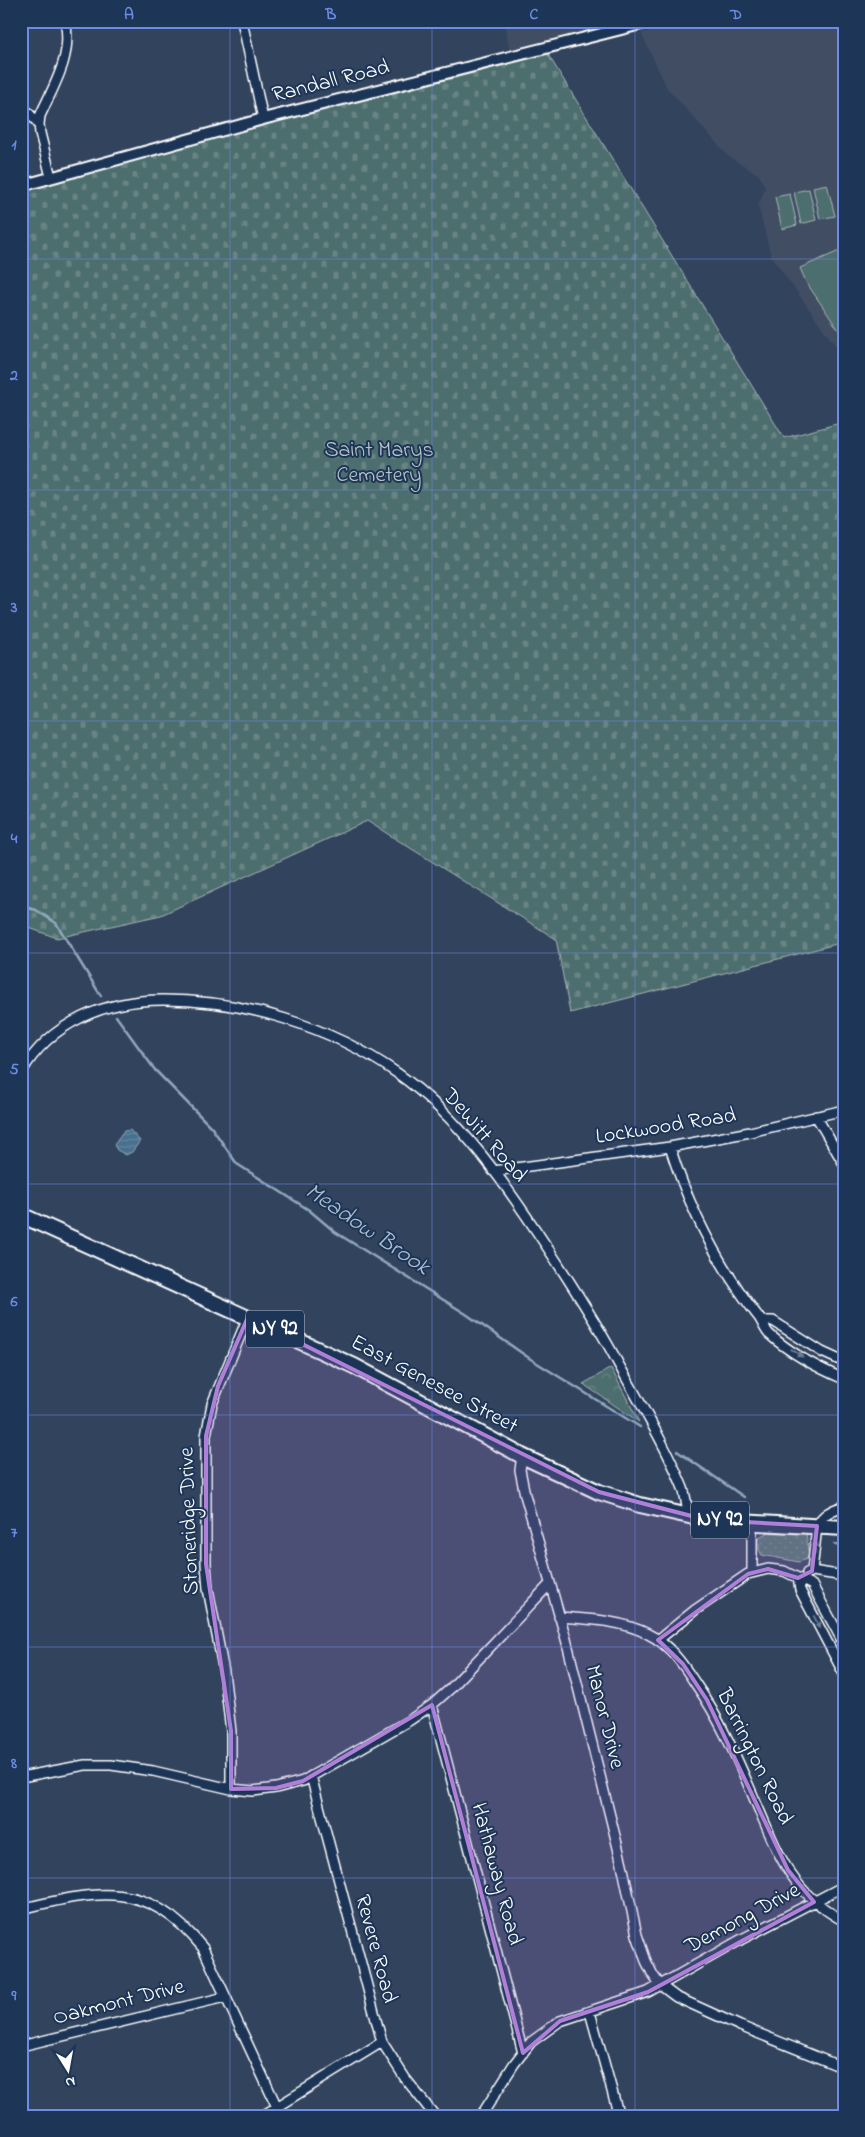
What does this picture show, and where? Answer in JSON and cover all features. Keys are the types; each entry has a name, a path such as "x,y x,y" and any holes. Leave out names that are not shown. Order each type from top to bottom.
{"main road":[{"name":"East Genesee Street","path":"21,1215 354,1366 522,1456 599,1492 640,1505 688,1516 752,1523 844,1528"}],"street":[{"path":"51,177 39,124 40,116 62,68 68,49 65,21"},
{"path":"242,21 263,119"},
{"name":"Randall Road","path":"21,186 263,119 652,21"},
{"path":"21,105 39,124"},
{"name":"DeWitt Road","path":"21,1073 54,1034 94,1011 116,1004 156,1000 218,1002 262,1013 311,1028 356,1048 398,1074 440,1110 463,1133 532,1224 596,1322 684,1490 688,1516"},
{"name":"Lockwood Road","path":"493,1171 670,1147 750,1132 844,1110"},
{"path":"816,1116 844,1164"},
{"path":"670,1147 681,1181 716,1254 736,1288 762,1321 768,1332 781,1343 821,1369 844,1379"},
{"name":"Stoneridge Drive","path":"231,1789 231,1731 224,1672 208,1589 206,1564 206,1439 212,1404 248,1317"},
{"path":"762,1321 773,1321 822,1352 844,1362"},
{"name":"Manor Drive","path":"522,1456 520,1470 525,1495 559,1617 622,1864 637,1935 646,1960 660,1985"},
{"path":"812,1571 819,1520 829,1512 844,1506"},
{"path":"752,1523 752,1572"},
{"path":"658,1640 695,1610 752,1572 768,1569 784,1571 812,1585 844,1644"},
{"path":"798,1578 812,1571 844,1576"},
{"path":"798,1578 800,1590 844,1674"},
{"path":"21,1777 85,1765 111,1765 152,1771 231,1789 253,1791 276,1788 312,1776 410,1720 432,1705 451,1688 549,1585"},
{"name":"Barrington Road","path":"559,1617 595,1619 638,1630 658,1640 683,1664 707,1700 726,1734 788,1870 814,1902 825,1911 844,1921"},
{"name":"Hathaway Road","path":"432,1705 523,2053"},
{"name":"Revere Road","path":"312,1776 382,2042 405,2078 435,2116"},
{"name":"Demong Drive","path":"481,2116 531,2042 560,2021 634,1998 844,1886"},
{"path":"21,1909 84,1895 114,1894 148,1902 168,1913 187,1929 203,1948 277,2107"},
{"path":"660,1985 676,1998 844,2068"},
{"name":"Oakmont Drive","path":"21,2046 225,1997"},
{"path":"590,2012 619,2116"},
{"path":"262,2116 382,2042"}],"highlighted area":[{"path":"248,1317 599,1492 707,1520 817,1526 812,1571 798,1578 768,1569 748,1574 658,1640 683,1664 707,1700 788,1870 814,1902 648,1992 560,2021 523,2053 432,1705 303,1781 276,1788 231,1789 231,1731 206,1564 206,1436 218,1386"}],"shaded area":[{"path":"505,21 626,21 509,50"},
{"path":"691,21 844,21 844,358 771,256 758,206 765,188 759,175 728,156 667,88 641,33"},
{"path":"130,1130 140,1141 132,1152 126,1155 117,1150 114,1145 124,1131"}],"green space":[{"name":"Saint Marys Cemetery","path":"544,48 784,438 844,422 844,942 570,1013 556,939 367,821 161,915 57,938 21,925 21,186"},
{"path":"827,184 835,216 820,219 813,187"},
{"path":"809,189 816,220 801,224 794,192"},
{"path":"790,194 797,225 782,229 775,197"},
{"path":"844,249 844,338 806,282 800,268"},
{"path":"611,1368 639,1422 583,1384"},
{"path":"769,1532 806,1532 809,1558 799,1562 762,1555 759,1550 759,1537"}],"waterway":[{"name":"Meadow Brook","path":"21,906 36,910 56,923 101,996"},
{"name":"Meadow Brook","path":"116,1016 155,1070 212,1128 237,1164 309,1210 335,1232 466,1314 529,1358 640,1427"},
{"name":"Meadow Brook","path":"677,1451 744,1497"},
{"name":"Meadow Brook","path":"834,1544 844,1549"}]}
